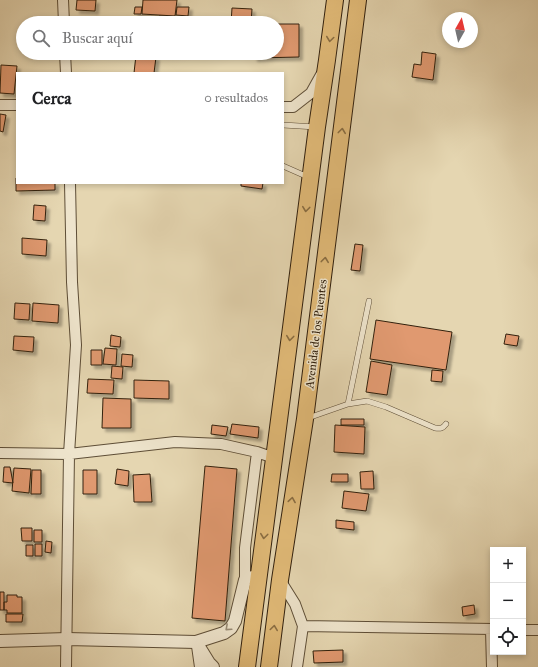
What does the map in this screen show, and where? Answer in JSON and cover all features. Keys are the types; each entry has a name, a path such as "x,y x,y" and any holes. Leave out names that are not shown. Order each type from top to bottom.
{"main road":[{"path":"247,667 252,578 274,458 310,178 335,0"},
{"name":"Avenida de los Puentes","path":"269,667 280,580 305,419 358,0"}],"street":[{"path":"63,0 64,16"},
{"path":"66,60 66,72"},
{"path":"284,107 293,107 311,94 327,60"},
{"path":"0,105 16,106"},
{"path":"66,667 70,454 76,344 72,274 70,184"},
{"path":"0,453 70,454 175,442 221,444 257,452 274,458"},
{"path":"0,641 67,639 196,642 224,633 231,628 252,578 245,548 257,452"},
{"path":"280,580 295,604 302,626 297,667"},
{"path":"302,626 490,629"},
{"path":"526,630 538,630"},
{"path":"196,642 200,667"},
{"path":"196,642 213,667"},
{"path":"492,662 497,667"}],"lane":[{"path":"284,125 317,127"},
{"path":"284,166 310,178"},
{"path":"348,404 369,301"},
{"path":"305,419 348,404 367,402 386,407 435,428 443,428 446,424"}],"building":[{"path":"77,0 96,0 95,11 76,10"},
{"path":"143,0 177,0 175,16 142,14"},
{"path":"135,7 142,7 141,14 134,14"},
{"path":"177,7 189,7 188,16 176,15"},
{"path":"232,8 252,9 252,16 231,16"},
{"path":"284,24 299,24 299,57 284,57"},
{"path":"422,52 436,54 433,80 412,77 414,64 421,65"},
{"path":"135,60 156,60 154,72 134,72"},
{"path":"1,65 17,66 14,94 0,93"},
{"path":"0,114 6,115 3,132 0,131"},
{"path":"16,184 55,184 55,190 16,191"},
{"path":"241,184 263,184 262,189 241,186"},
{"path":"34,205 46,206 45,221 33,220"},
{"path":"22,238 47,240 46,256 22,254"},
{"path":"355,244 363,245 360,271 351,270"},
{"path":"15,303 30,304 29,320 14,319"},
{"path":"33,303 59,305 58,323 32,321"},
{"path":"376,320 452,332 446,370 370,359"},
{"path":"506,334 519,336 517,346 504,344"},
{"path":"111,335 121,337 120,347 110,346"},
{"path":"14,336 34,337 33,352 13,350"},
{"path":"105,348 117,349 116,365 103,364"},
{"path":"91,350 102,350 102,365 91,365"},
{"path":"122,354 133,355 132,367 121,366"},
{"path":"371,361 392,365 387,395 366,392"},
{"path":"112,366 123,367 122,379 111,378"},
{"path":"432,370 443,371 442,382 431,381"},
{"path":"88,379 114,380 113,394 87,393"},
{"path":"134,380 169,381 169,399 134,398"},
{"path":"103,398 131,399 131,428 102,428"},
{"path":"341,419 364,419 364,425 341,425"},
{"path":"232,424 259,427 258,438 230,434"},
{"path":"212,425 228,427 226,436 211,434"},
{"path":"335,425 365,427 364,454 334,452"},
{"path":"205,466 237,469 225,621 192,618"},
{"path":"4,467 10,467 13,483 3,482"},
{"path":"14,468 31,469 29,493 12,491"},
{"path":"117,469 129,471 128,486 115,484"},
{"path":"32,470 41,470 41,494 31,494"},
{"path":"83,470 97,470 97,494 83,494"},
{"path":"373,471 374,489 361,489 360,472"},
{"path":"150,474 152,502 134,502 133,475"},
{"path":"332,474 348,474 348,482 331,482"},
{"path":"344,491 369,494 366,511 342,508"},
{"path":"336,520 354,522 354,530 336,528"},
{"path":"21,528 32,528 32,541 22,541"},
{"path":"34,530 42,530 42,542 34,542"},
{"path":"46,541 52,542 51,553 45,552"},
{"path":"35,544 42,544 42,556 35,556"},
{"path":"26,545 33,545 33,556 26,556"},
{"path":"0,592 4,592 4,610 0,610"},
{"path":"7,595 17,595 17,597 22,597 22,613 7,613 7,610 4,610 4,602 7,602"},
{"path":"474,605 475,614 463,616 462,607"},
{"path":"6,614 23,614 22,622 6,622"},
{"path":"343,650 343,662 314,663 313,651"}]}
